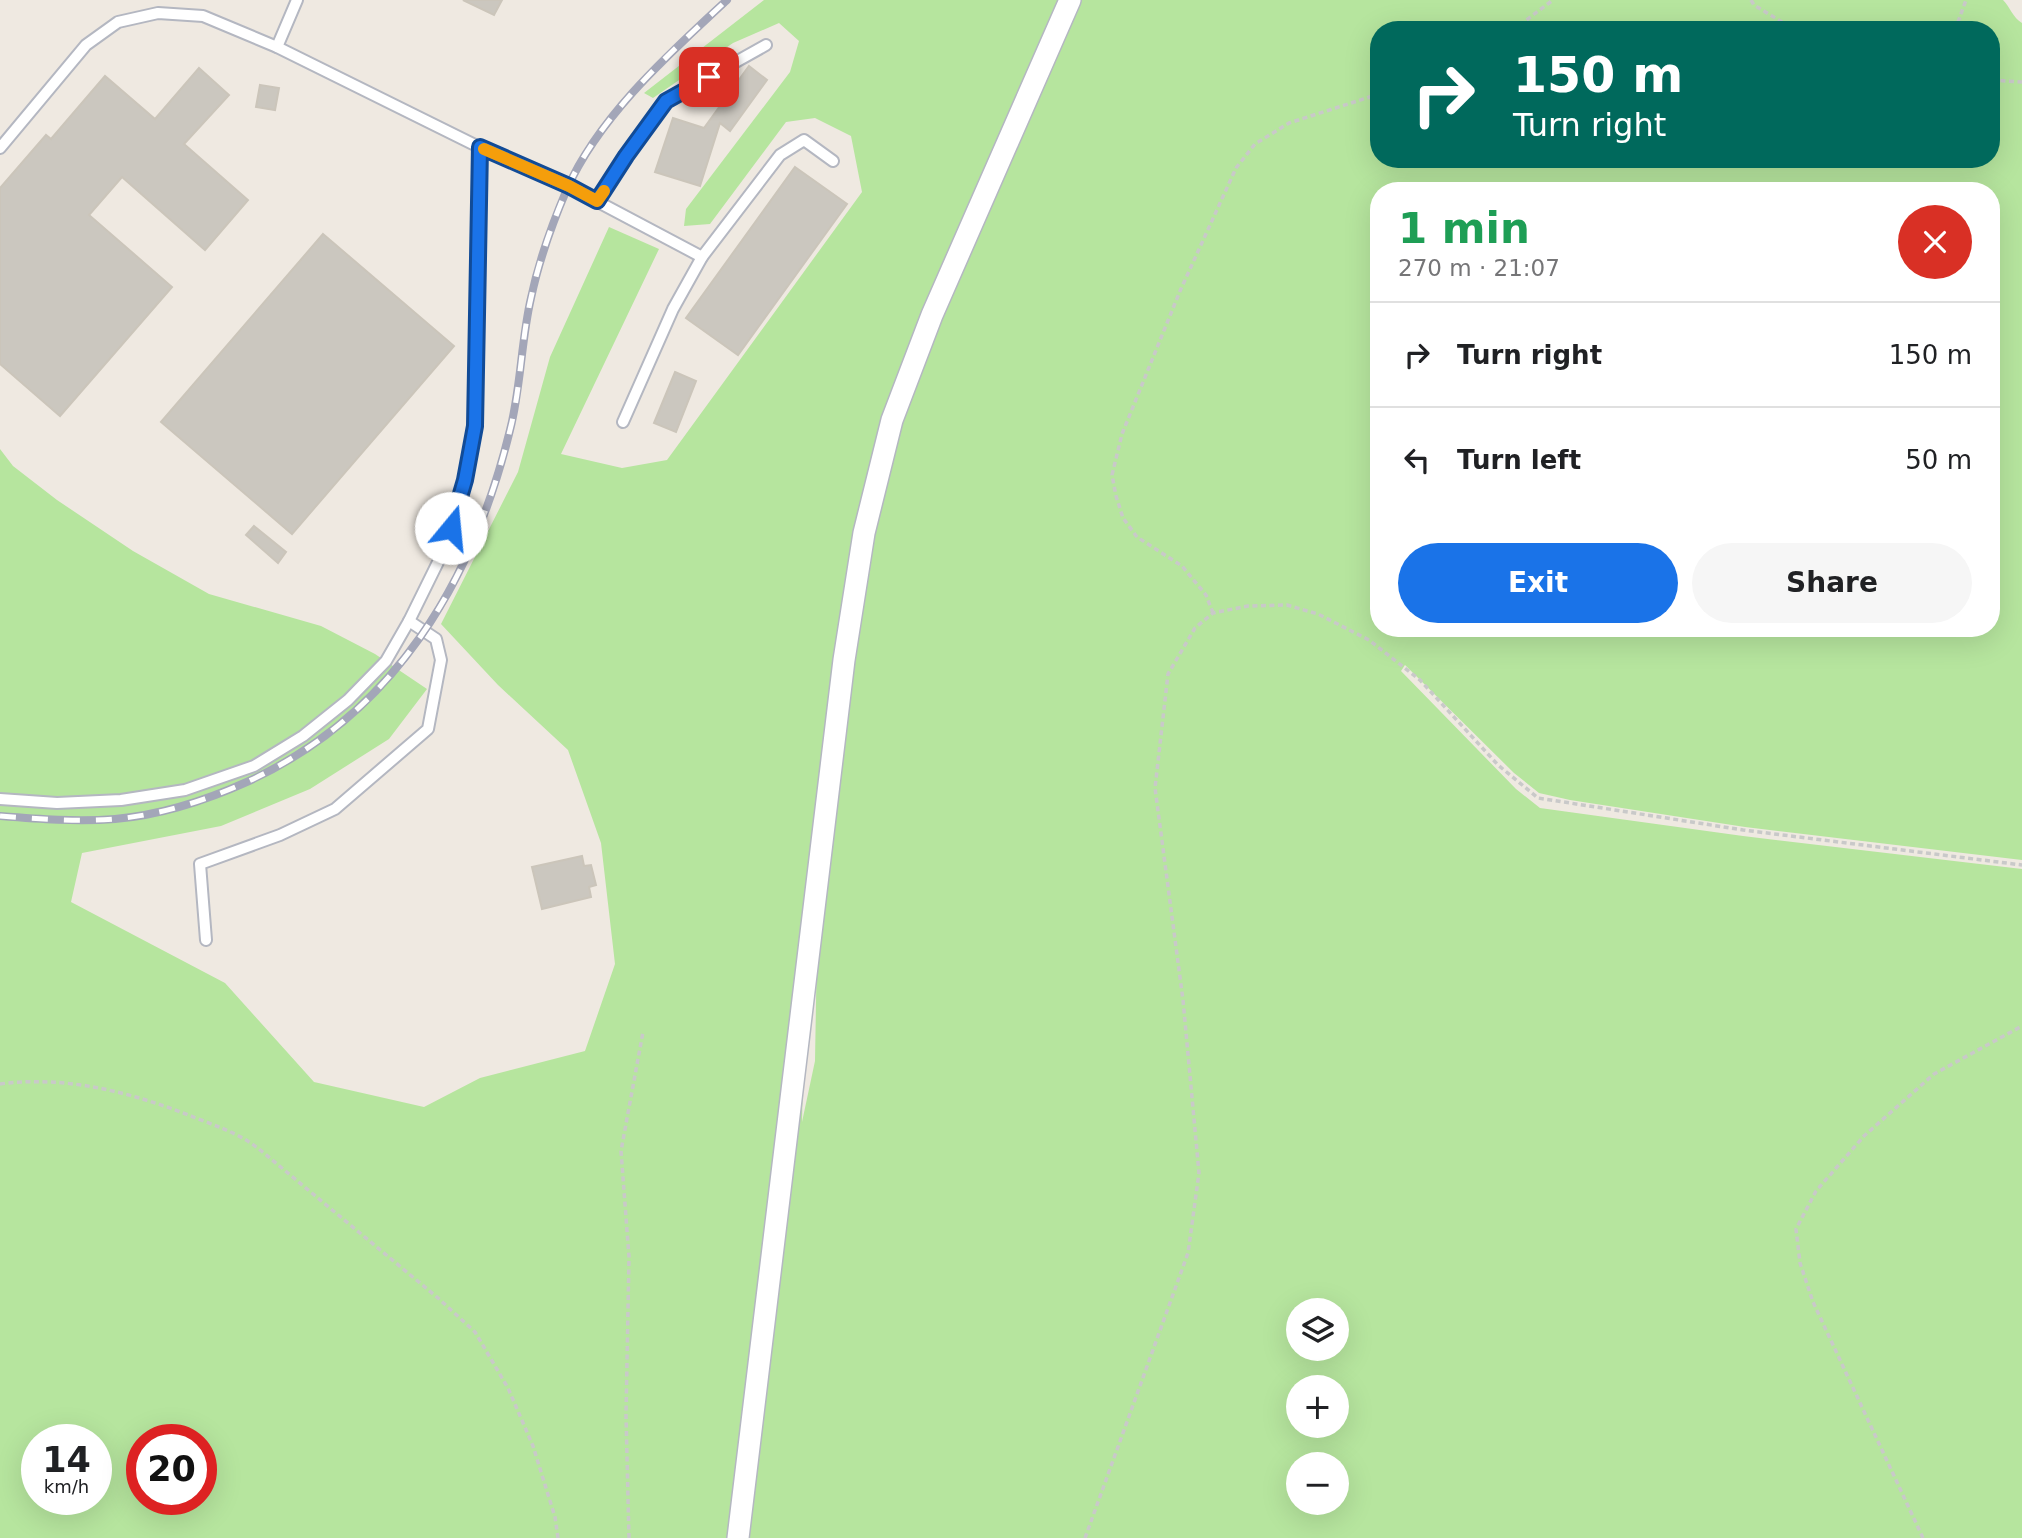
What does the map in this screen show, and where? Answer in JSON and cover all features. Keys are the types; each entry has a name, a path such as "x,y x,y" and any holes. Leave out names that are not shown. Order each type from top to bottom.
{"street":[{"path":"738,1538 841,686 864,533 892,420 932,315 1070,0"}],"lane":[{"path":"277,47 296,0"},
{"path":"0,148 86,45 118,22 158,13 203,16 277,47 480,147 569,186 702,257"},
{"path":"597,201 666,101 766,45"},
{"path":"623,422 673,309 702,257 780,155 804,140 833,161"},
{"path":"0,799 57,803 121,800 185,790 254,766 303,736 348,699 386,661 443,552 465,480 475,426 480,147"},
{"path":"206,940 200,864 281,835 335,809 428,729 441,660 436,639 409,621"}],"path":[{"path":"1525,21 1553,0"},
{"path":"1751,0 1754,5 1780,21"},
{"path":"1958,21 1966,0"},
{"path":"2000,81 2022,82"},
{"path":"1213,613 1206,594 1182,566 1137,537 1123,518 1115,496 1112,475 1122,434 1180,291 1236,168 1255,144 1289,123 1370,97"},
{"path":"1085,1538 1188,1253 1199,1173 1183,1000 1155,788 1168,674 1195,628 1213,613 1248,606 1287,605 1318,614 1369,640 1420,680 1498,765 1538,798 1743,830 2022,865"},
{"path":"1923,1538 1813,1301 1800,1263 1796,1229 1816,1191 1864,1136 1934,1074 2022,1026"},
{"path":"629,1538 626,1380 629,1257 621,1151 643,1032"},
{"path":"0,1084 22,1081 100,1086 164,1105 243,1137 259,1149 475,1332 508,1388 533,1446 555,1517 558,1538"}],"green space":[{"path":"764,0 2003,0 2022,23 2022,860 1745,827 1539,793 1514,773 1405,665 1401,671 1516,789 1540,808 1743,836 2022,869 2022,1538 0,1538 0,449 13,466 57,500 133,551 209,594 321,626 375,654 427,689 389,739 310,789 221,826 82,853 71,902 225,983 314,1082 424,1107 480,1078 585,1051 615,964 601,843 568,750 498,685 441,624 518,472 550,357 609,227 659,249 561,454 622,468 667,460 862,192 851,136 815,118 786,122 710,224 684,226 686,209 790,72 799,41 779,23 733,43 653,98 644,93","holes":["818,887 815,1061 802,1122 807,889"]}],"building":[{"path":"463,0 502,0 494,15"},
{"path":"749,66 767,80 730,131 720,123 700,186 655,172 673,118 704,128"},
{"path":"199,68 229,95 184,144 248,200 205,250 122,177 89,215 172,287 60,416 0,364 0,188 46,135 51,139 105,76 155,119"},
{"path":"260,85 279,88 275,110 256,107"},
{"path":"795,167 847,204 738,355 686,318"},
{"path":"323,234 454,346 292,534 161,422"},
{"path":"675,372 696,381 676,432 654,423"},
{"path":"254,526 286,552 278,563 246,535"},
{"path":"582,856 584,866 591,865 596,885 589,887 591,897 542,909 532,867"}],"railway":[{"path":"0,816 72,820 115,819 167,810 200,800 249,781 300,753 346,719 386,681 420,637 449,590 474,540 494,486 514,414 534,284 546,242 567,189 597,136 617,111 660,64 727,0"}],"slow traffic":[{"path":"484,149 597,201 604,191"}],"route":[{"path":"451,528 465,480 475,426 480,147 597,201 666,101 709,77"}]}
